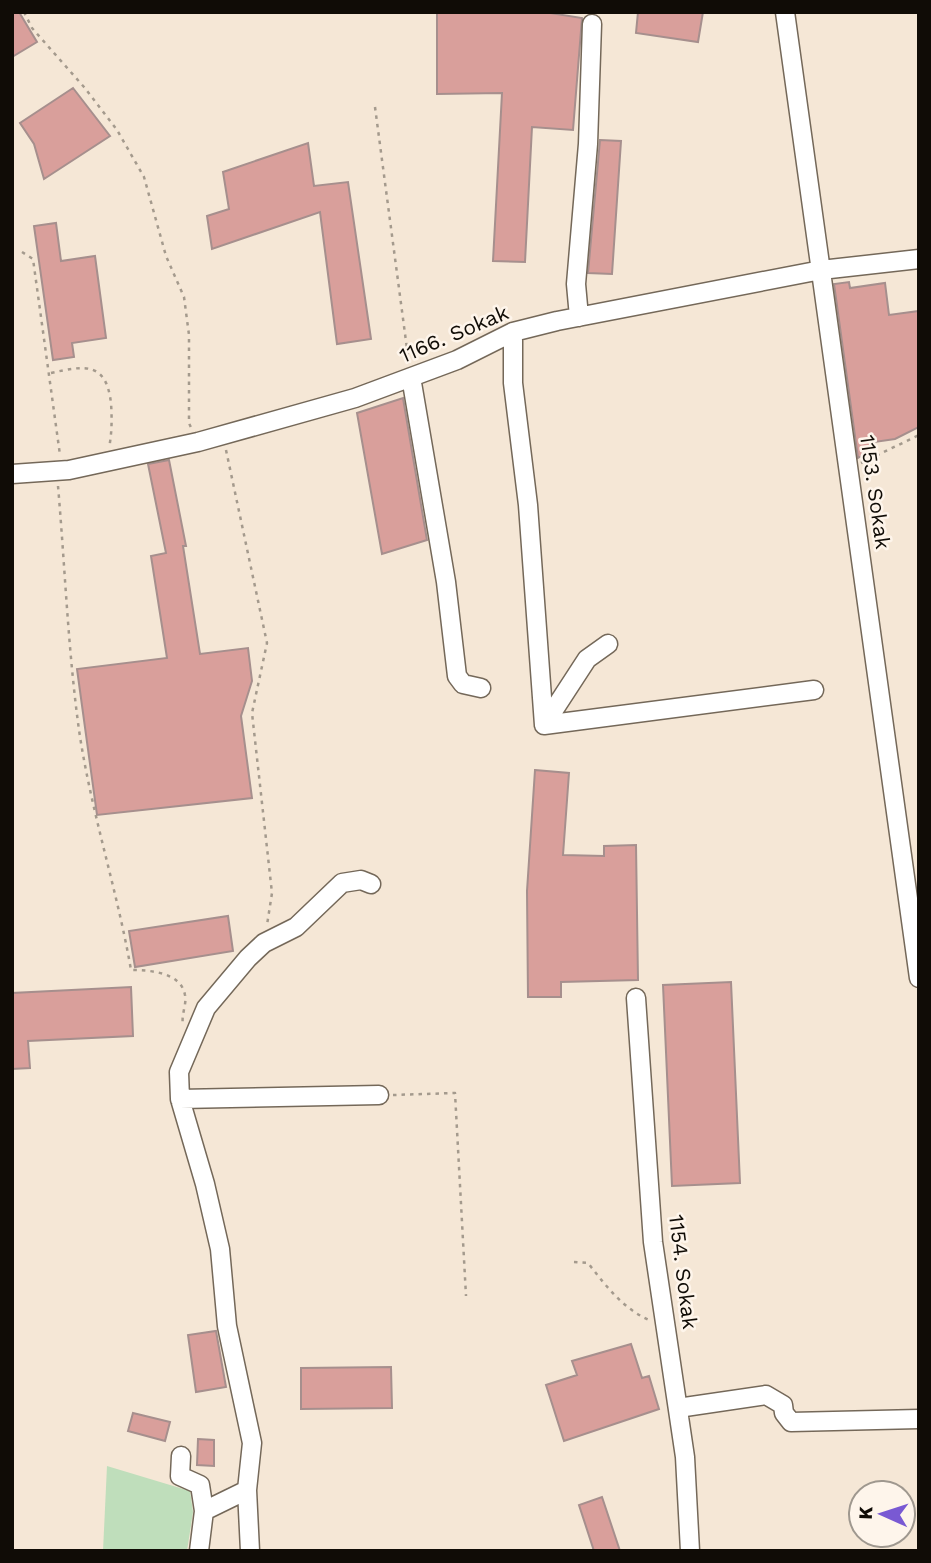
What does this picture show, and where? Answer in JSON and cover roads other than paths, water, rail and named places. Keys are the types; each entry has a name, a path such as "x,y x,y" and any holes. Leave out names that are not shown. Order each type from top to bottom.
{"street":[{"name":"1153. Sokak","path":"785,12 918,971"},
{"path":"579,317 576,284 588,144 592,24"},
{"name":"1166. Sokak","path":"12,474 57,471 198,442 355,398 457,360 513,332 821,270 919,259"},
{"path":"513,332 513,383 528,505 544,725"},
{"path":"411,377 446,582 457,676 463,684 481,688"},
{"path":"544,725 587,659 608,644"},
{"path":"544,725 814,690"},
{"path":"250,1551 247,1490 252,1443 227,1326 220,1249 205,1184 180,1099 179,1072 206,1008 264,943 296,927 342,883 361,880 371,884"},
{"name":"1154. Sokak","path":"636,998 653,1242 685,1457 690,1551"},
{"path":"180,1099 379,1095"},
{"path":"678,1408 766,1395 783,1405 784,1413 791,1422 919,1419"},
{"path":"181,1455 180,1476 200,1485 204,1511 199,1551"},
{"path":"204,1511 247,1490"}]}
